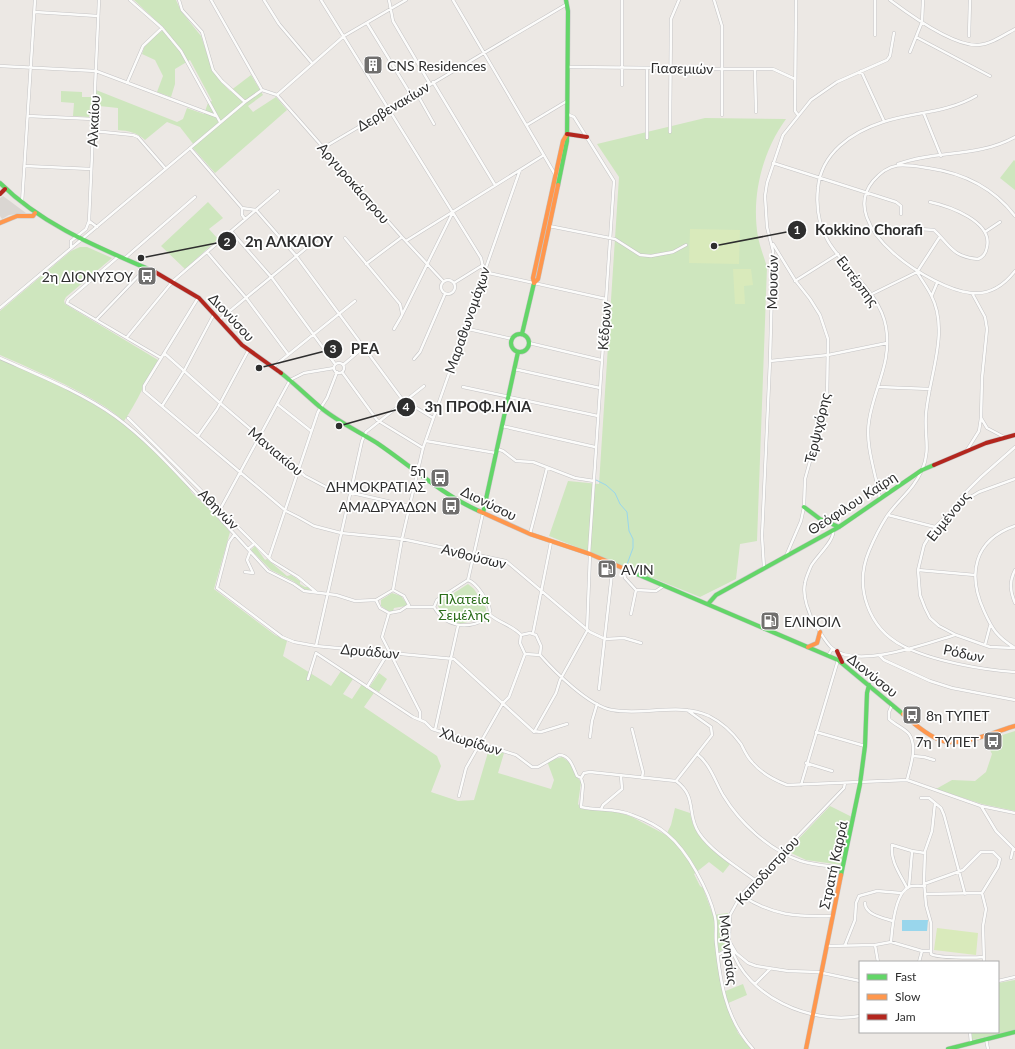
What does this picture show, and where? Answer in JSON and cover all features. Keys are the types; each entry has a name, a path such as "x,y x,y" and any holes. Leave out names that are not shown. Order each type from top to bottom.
{"street":[{"path":"22,204 35,0"},
{"name":"Αλκαίου","path":"88,221 99,0"},
{"path":"130,0 162,28 181,51 196,74 220,122"},
{"path":"178,0 182,10 202,32 214,70 222,82 245,102"},
{"path":"211,0 262,90 277,95 344,36 406,0"},
{"path":"264,0 279,24 312,63"},
{"path":"321,0 453,212 484,265 484,272 606,299"},
{"path":"389,0 393,21 495,185"},
{"path":"453,0 527,125 558,181"},
{"path":"622,0 622,85"},
{"path":"670,132 671,19 679,0"},
{"path":"714,0 722,26 722,115"},
{"path":"796,0 795,111 798,115"},
{"path":"874,35 875,0"},
{"path":"890,0 922,22 951,39 963,44 978,45 998,38 1015,29"},
{"path":"910,52 922,22 923,0"},
{"path":"969,36 970,0"},
{"path":"522,334 534,283 533,278 558,181 567,134 567,2"},
{"name":"Δερβενακίων","path":"323,148 416,92 485,53 567,2"},
{"path":"34,12 98,16"},
{"path":"367,23 411,95"},
{"path":"127,83 143,46 162,28"},
{"name":"Μουσών","path":"770,240 767,227 765,196 772,163 783,135 798,115 822,91 837,82 888,60 894,33"},
{"path":"916,37 990,76"},
{"path":"0,66 96,71 216,116"},
{"name":"Γιασεμιών","path":"567,67 647,68 671,66 773,69 795,79"},
{"path":"647,68 647,138"},
{"path":"755,69 756,112"},
{"path":"861,71 884,122"},
{"path":"0,308 220,122 262,90"},
{"path":"416,92 434,124"},
{"name":"Αργυροκάστρου","path":"277,95 402,237 443,281"},
{"name":"Ευτέρπης","path":"880,498 871,454 868,423 886,365 886,326 881,313 870,295 828,241 819,218 817,205 819,178 823,165 829,156 845,142 864,130 884,122 962,104 976,96"},
{"path":"527,125 567,101"},
{"name":"Κέδρων","path":"567,114 574,117 614,180 595,447 588,630"},
{"path":"924,114 941,156"},
{"path":"28,116 93,119"},
{"path":"92,131 132,135 138,137 165,168"},
{"path":"567,134 587,137"},
{"path":"547,225 555,175 563,141 567,134"},
{"path":"1015,137 990,148 913,159 894,165 878,175 865,193 865,212 871,227 880,239 917,272 937,283 972,293 986,291 1000,286 1015,271"},
{"path":"190,148 242,208 242,215 245,219"},
{"path":"406,241 544,155"},
{"path":"772,163 896,202 900,206 901,214"},
{"path":"894,165 932,168 965,177 982,185 996,195 1015,216"},
{"path":"25,166 91,169"},
{"name":"Μαραθωνομάχων","path":"393,590 402,539 423,448 520,170"},
{"name":"Διονύσου","path":"0,183 22,204 35,213 82,240 146,267 173,281 199,298 214,313 233,337 248,351 290,380 321,408 344,424 364,435 452,497 530,534 590,554 840,661 928,734 945,742 968,741 1015,726"},
{"path":"0,194 5,189"},
{"path":"127,337 173,281 278,191"},
{"path":"124,258 196,197"},
{"path":"920,229 934,230 939,238 953,251 966,257 978,259 983,256 987,248 985,232 975,222 964,214 948,206 930,202"},
{"path":"242,208 256,210 297,257 405,402 433,418"},
{"path":"394,329 453,212"},
{"path":"0,223 11,217 33,216 35,213"},
{"path":"71,247 72,241 76,236 86,229 88,221 97,227"},
{"path":"985,232 1000,222"},
{"path":"547,225 620,241 640,254 651,256 673,252 686,245"},
{"path":"231,231 272,278 336,364"},
{"path":"366,264 402,237"},
{"path":"345,238 400,304 402,311 401,317"},
{"path":"870,295 917,272 939,238"},
{"path":"219,320 247,299 316,240"},
{"name":"Τερψιχόρης","path":"770,240 775,251 795,281 810,299 822,320 828,339 827,400 805,479 804,507 801,521 785,557"},
{"name":"Μουσών","path":"764,568 762,536 775,251"},
{"path":"207,252 247,299 288,354"},
{"path":"795,281 838,254"},
{"path":"119,256 67,301 67,303 97,319 161,358 199,298"},
{"path":"454,283 484,265"},
{"path":"97,319 146,267"},
{"path":"917,272 932,296"},
{"path":"449,279 454,283 455,289 453,292 445,294 440,288 443,281 449,279"},
{"path":"932,296 937,283"},
{"path":"967,450 979,431 981,418 982,378 988,329 985,316 972,293"},
{"path":"414,359 420,352 445,294"},
{"name":"Ρόδων","path":"932,296 938,324 937,351 926,421 928,448 922,470 912,489 888,515 867,557 862,580 863,589 869,610 878,626 897,643 932,657 981,668 1015,672"},
{"path":"273,367 355,301"},
{"path":"162,406 184,371 214,313"},
{"path":"464,328 512,339"},
{"path":"517,334 522,334 527,337 529,343 527,349 518,352 512,347 512,339 517,334"},
{"path":"529,343 602,360"},
{"path":"770,361 828,356 887,343"},
{"path":"343,365 364,348"},
{"path":"198,437 220,403 248,351"},
{"path":"434,607 437,600 468,580 518,352"},
{"name":"Μανιακίου","path":"164,353 298,472 326,487 410,506"},
{"name":"Αθηνών","path":"0,358 86,399 117,418 150,447 218,516 270,573 294,584 305,592 317,592 355,600 376,600"},
{"name":"Ανθούσων","path":"161,358 144,388 146,393 286,511 314,526 341,534 402,539 510,563 588,630 605,639 624,638 641,643"},
{"path":"336,364 340,363 343,365"},
{"path":"334,368 336,364"},
{"path":"342,372 344,369 343,365"},
{"path":"334,368 337,372"},
{"path":"218,516 290,380 304,373 334,368"},
{"path":"514,369 600,388"},
{"path":"337,372 342,372"},
{"path":"269,558 286,511 311,432 337,372"},
{"path":"342,372 380,422 423,448"},
{"path":"316,646 364,435 424,386"},
{"path":"463,387 598,416"},
{"path":"879,387 930,389"},
{"path":"277,404 311,432"},
{"name":"Αθηνών","path":"128,418 269,558 298,577 317,592"},
{"path":"981,418 987,428 1004,437"},
{"path":"502,426 595,447"},
{"name":"Θεόφιλου Καϊρη","path":"708,604 716,595 839,527 922,470 967,450 1015,434"},
{"path":"426,441 503,451 516,461 533,462 578,479 594,481"},
{"name":"Ευμένους","path":"1015,447 981,477 961,498 959,504 935,527 924,545 918,570 920,596 930,618 939,626 956,635 985,645 1015,648"},
{"path":"530,534 547,468"},
{"path":"959,504 979,492 1015,479"},
{"path":"804,507 818,519 839,527"},
{"path":"888,515 935,527"},
{"path":"1015,526 1002,531 993,537 983,548 978,556 975,574 979,600 990,626 1000,638 1015,648"},
{"path":"833,530 833,537 811,566 805,584 807,603 814,622 832,648 837,651 862,657 910,649 956,635"},
{"name":"Δρυάδων","path":"234,534 229,542 217,588 282,637 294,642 316,646 451,658"},
{"path":"540,655 540,642 533,633 551,542"},
{"path":"245,572 253,573 247,560 249,550 254,544"},
{"path":"599,689 613,564"},
{"path":"623,569 625,578 636,590 656,591 662,586"},
{"path":"918,570 975,574"},
{"path":"1015,570 1011,578 1010,587 1015,603"},
{"path":"434,607 441,616 458,626 466,626 484,620 489,614 488,604 474,584 468,580"},
{"path":"408,607 409,602 406,598 393,590 376,600 380,608 389,613 400,611 408,607 434,607"},
{"path":"631,614 636,590"},
{"path":"389,613 382,637 420,712 420,719"},
{"path":"489,614 512,626 521,635"},
{"path":"434,730 458,626"},
{"path":"985,645 990,626"},
{"path":"534,732 588,630"},
{"path":"807,647 817,643 820,632"},
{"path":"521,635 533,633"},
{"path":"459,796 466,768 503,703 509,697 525,654 520,643 521,635"},
{"path":"828,656 832,648"},
{"path":"800,785 840,661 837,651"},
{"name":"Χλωρίδων","path":"308,679 316,653 420,719 434,730 516,755 534,768 563,755 570,760 577,776 581,778"},
{"path":"368,687 390,653"},
{"path":"525,654 540,655 562,677 597,704 611,710 687,710 703,714 722,724 733,734 750,761 765,774 787,785 907,780 981,806 1015,813"},
{"path":"878,655 884,660 930,681 952,688 1015,700"},
{"path":"451,658 458,661 534,732 540,732 567,724"},
{"name":"Στρατή Καρρά","path":"806,1049 861,781 865,746 867,693 869,685"},
{"path":"590,737 592,721 597,704"},
{"path":"892,705 888,712 889,719 909,734 912,743 913,756 907,780"},
{"path":"676,781 712,735 711,727 687,710"},
{"path":"632,729 643,772 642,778"},
{"path":"816,732 865,746"},
{"path":"697,754 709,767 723,795 756,833 782,852 806,862 843,868"},
{"path":"913,756 934,760"},
{"path":"806,763 832,771"},
{"path":"581,778 587,772 676,781 690,796 693,821 704,840 732,864 755,880"},
{"path":"601,809 603,805 622,789 621,776"},
{"name":"Μαγνησίας","path":"581,778 583,785 582,807 632,815 662,830 681,850 694,868 710,901 716,920 718,955 726,1002 741,1035 753,1049"},
{"name":"Καποδιστρίου","path":"845,782 844,788 741,896 730,915 728,937 739,966 755,984 779,1002 813,1015 839,1018 859,1016"},
{"path":"921,798 929,798 941,808 965,894"},
{"path":"935,803 932,831 925,853 924,885 926,904 931,923 931,951 933,955 938,957 954,956 970,959 983,957"},
{"path":"981,806 996,831 1014,850 1011,858"},
{"path":"908,888 893,863 891,856 892,845 912,852 925,853"},
{"path":"891,942 893,921 901,893 908,888 924,885 959,872 969,865 981,852 988,851 998,855 1000,864 982,893 986,909 983,926 984,961"},
{"path":"908,888 912,852"},
{"path":"845,945 855,920 859,896 877,891 901,893"},
{"path":"926,894 982,893"},
{"path":"741,896 760,907 783,914 802,917 833,916"},
{"path":"864,903 868,912 893,921"},
{"path":"827,946 875,945 891,942 922,951 931,951"},
{"path":"875,945 878,961"},
{"path":"718,955 731,947 748,963 770,969 822,973 859,981"},
{"path":"919,961 922,951"},
{"path":"755,984 770,969"},
{"path":"999,981 1015,977"},
{"path":"948,1049 1015,1032"},
{"path":"970,1033 971,1043"},
{"path":"986,1039 988,1049"}],"green space":[{"path":"134,0 176,0 181,11 201,36 212,69 220,81 230,91 251,75 263,95 248,106 253,112 276,97 287,110 215,173 192,147 194,145 180,127 167,122 145,140 132,132 118,130 118,108 90,105 89,117 73,116 74,103 61,102 61,91 82,92 82,97 95,97 96,90 177,122 183,119 187,108 204,114 208,103 212,101 190,60 175,69 175,84 171,97 157,92 163,76 155,60 142,54 146,42 165,29"},
{"path":"705,118 786,119 765,160 757,191 756,222 758,237 767,267 757,541 740,544 736,579 700,597 549,536 568,481 599,484 619,177 597,144"},
{"path":"1014,160 1015,161 1015,190 1000,178"},
{"path":"208,202 223,218 209,229 218,239 185,269 161,246"},
{"path":"690,229 740,230 739,264 689,263"},
{"path":"80,247 87,247 112,258 66,297 64,301 65,304 158,360 134,406 124,421 111,411 81,393 48,376 0,355 0,311 71,251"},
{"path":"733,269 751,269 753,285 744,286 745,304 735,304"},
{"path":"0,358 71,392 122,422 160,457 187,485 192,493 230,532 214,589 275,635 287,641 283,656 331,686 341,671 353,679 343,694 352,699 362,684 368,689 379,673 387,679 379,692 376,690 364,707 437,756 441,766 431,792 458,801 474,800 489,749 504,753 498,773 551,789 554,780 547,761 562,757 569,762 581,782 578,804 582,809 617,812 630,816 666,835 671,825 675,808 690,813 695,829 700,836 710,848 730,864 723,873 709,862 694,874 700,886 703,888 713,915 728,913 726,926 728,946 716,954 723,992 743,984 747,995 726,1004 738,1033 751,1049 0,1049"},
{"path":"255,546 265,560 267,559 287,576 291,575 300,581 300,584 308,587 311,591 304,589 293,581 271,570 251,550"},
{"name":"Πλατεία Σεμέλης","path":"468,584 474,589 486,608 486,612 480,619 459,624 442,613 438,606 440,602"},
{"path":"392,593 401,596 407,604 406,606 394,608 393,611 390,612 381,606 381,600"},
{"path":"1015,731 1015,811 982,804 936,789 952,780 975,781 986,772 992,754 987,744 993,738"},
{"path":"830,806 852,817 842,865 806,860 787,851"},
{"path":"937,928 978,933 976,955 934,950"},
{"path":"1015,980 1015,1030 972,1040 971,1033 999,1033 999,983"}],"shaded area":[{"path":"3,196 26,213 9,215 2,219 0,216 0,198"}],"water":[{"path":"902,920 928,920 927,931 902,931"}],"waterway":[{"path":"596,480 606,485 615,493 620,504 627,512 629,531 633,539 633,548 626,567"}],"traffic: fast":[{"path":"558,185 567,141 568,11 566,0"},
{"path":"0,183 35,212 53,224 93,245 155,272"},
{"path":"522,334 534,283"},
{"path":"520,334 526,337 529,343 526,349 520,352 514,349 511,343 514,337 520,334"},
{"path":"483,513 518,352"},
{"path":"281,373 320,407 334,417 377,443 452,496 479,511"},
{"path":"708,604 716,595 839,527 922,470 934,465"},
{"path":"804,507 820,519 839,527"},
{"path":"632,572 838,660 903,714"},
{"path":"841,875 860,784 865,746 867,693 869,685"},
{"path":"948,1049 1015,1032"}],"traffic: slow":[{"path":"558,185 538,279 534,283 533,278 563,141 567,134"},
{"path":"0,223 17,216 33,216 35,213"},
{"path":"479,511 530,534 590,554 632,572"},
{"path":"808,647 817,643 820,632"},
{"path":"903,714 932,736 943,741 951,742 960,742 979,738 1015,726"},
{"path":"806,1049 841,875"}],"traffic: jam":[{"path":"567,134 587,137"},
{"path":"0,194 5,189"},
{"path":"155,272 199,298 242,345 281,373"},
{"path":"934,465 986,443 1015,435"},
{"path":"837,651 842,662"}],"place":[{"name":"CNS Residences","path":"373,65"},
{"name":"Kokkino Chorafi","path":"714,246"},
{"name":"2η ΑΛΚΑΙΟΥ","path":"141,258"},
{"name":"2η ΔΙΟΝΥΣΟΥ","path":"147,276"},
{"name":"ΡΕΑ","path":"259,368"},
{"name":"3η ΠΡΟΦ.ΗΛΙΑ","path":"339,426"},
{"name":"5η ΔΗΜΟΚΡΑΤΙΑΣ","path":"440,478"},
{"name":"ΑΜΑΔΡΥΑΔΩΝ","path":"451,506"},
{"name":"AVIN","path":"607,569"},
{"name":"ΕΛΙΝΟΙΛ","path":"770,621"},
{"name":"8η ΤΥΠΕΤ","path":"912,715"},
{"name":"7η ΤΥΠΕΤ","path":"993,741"}]}
